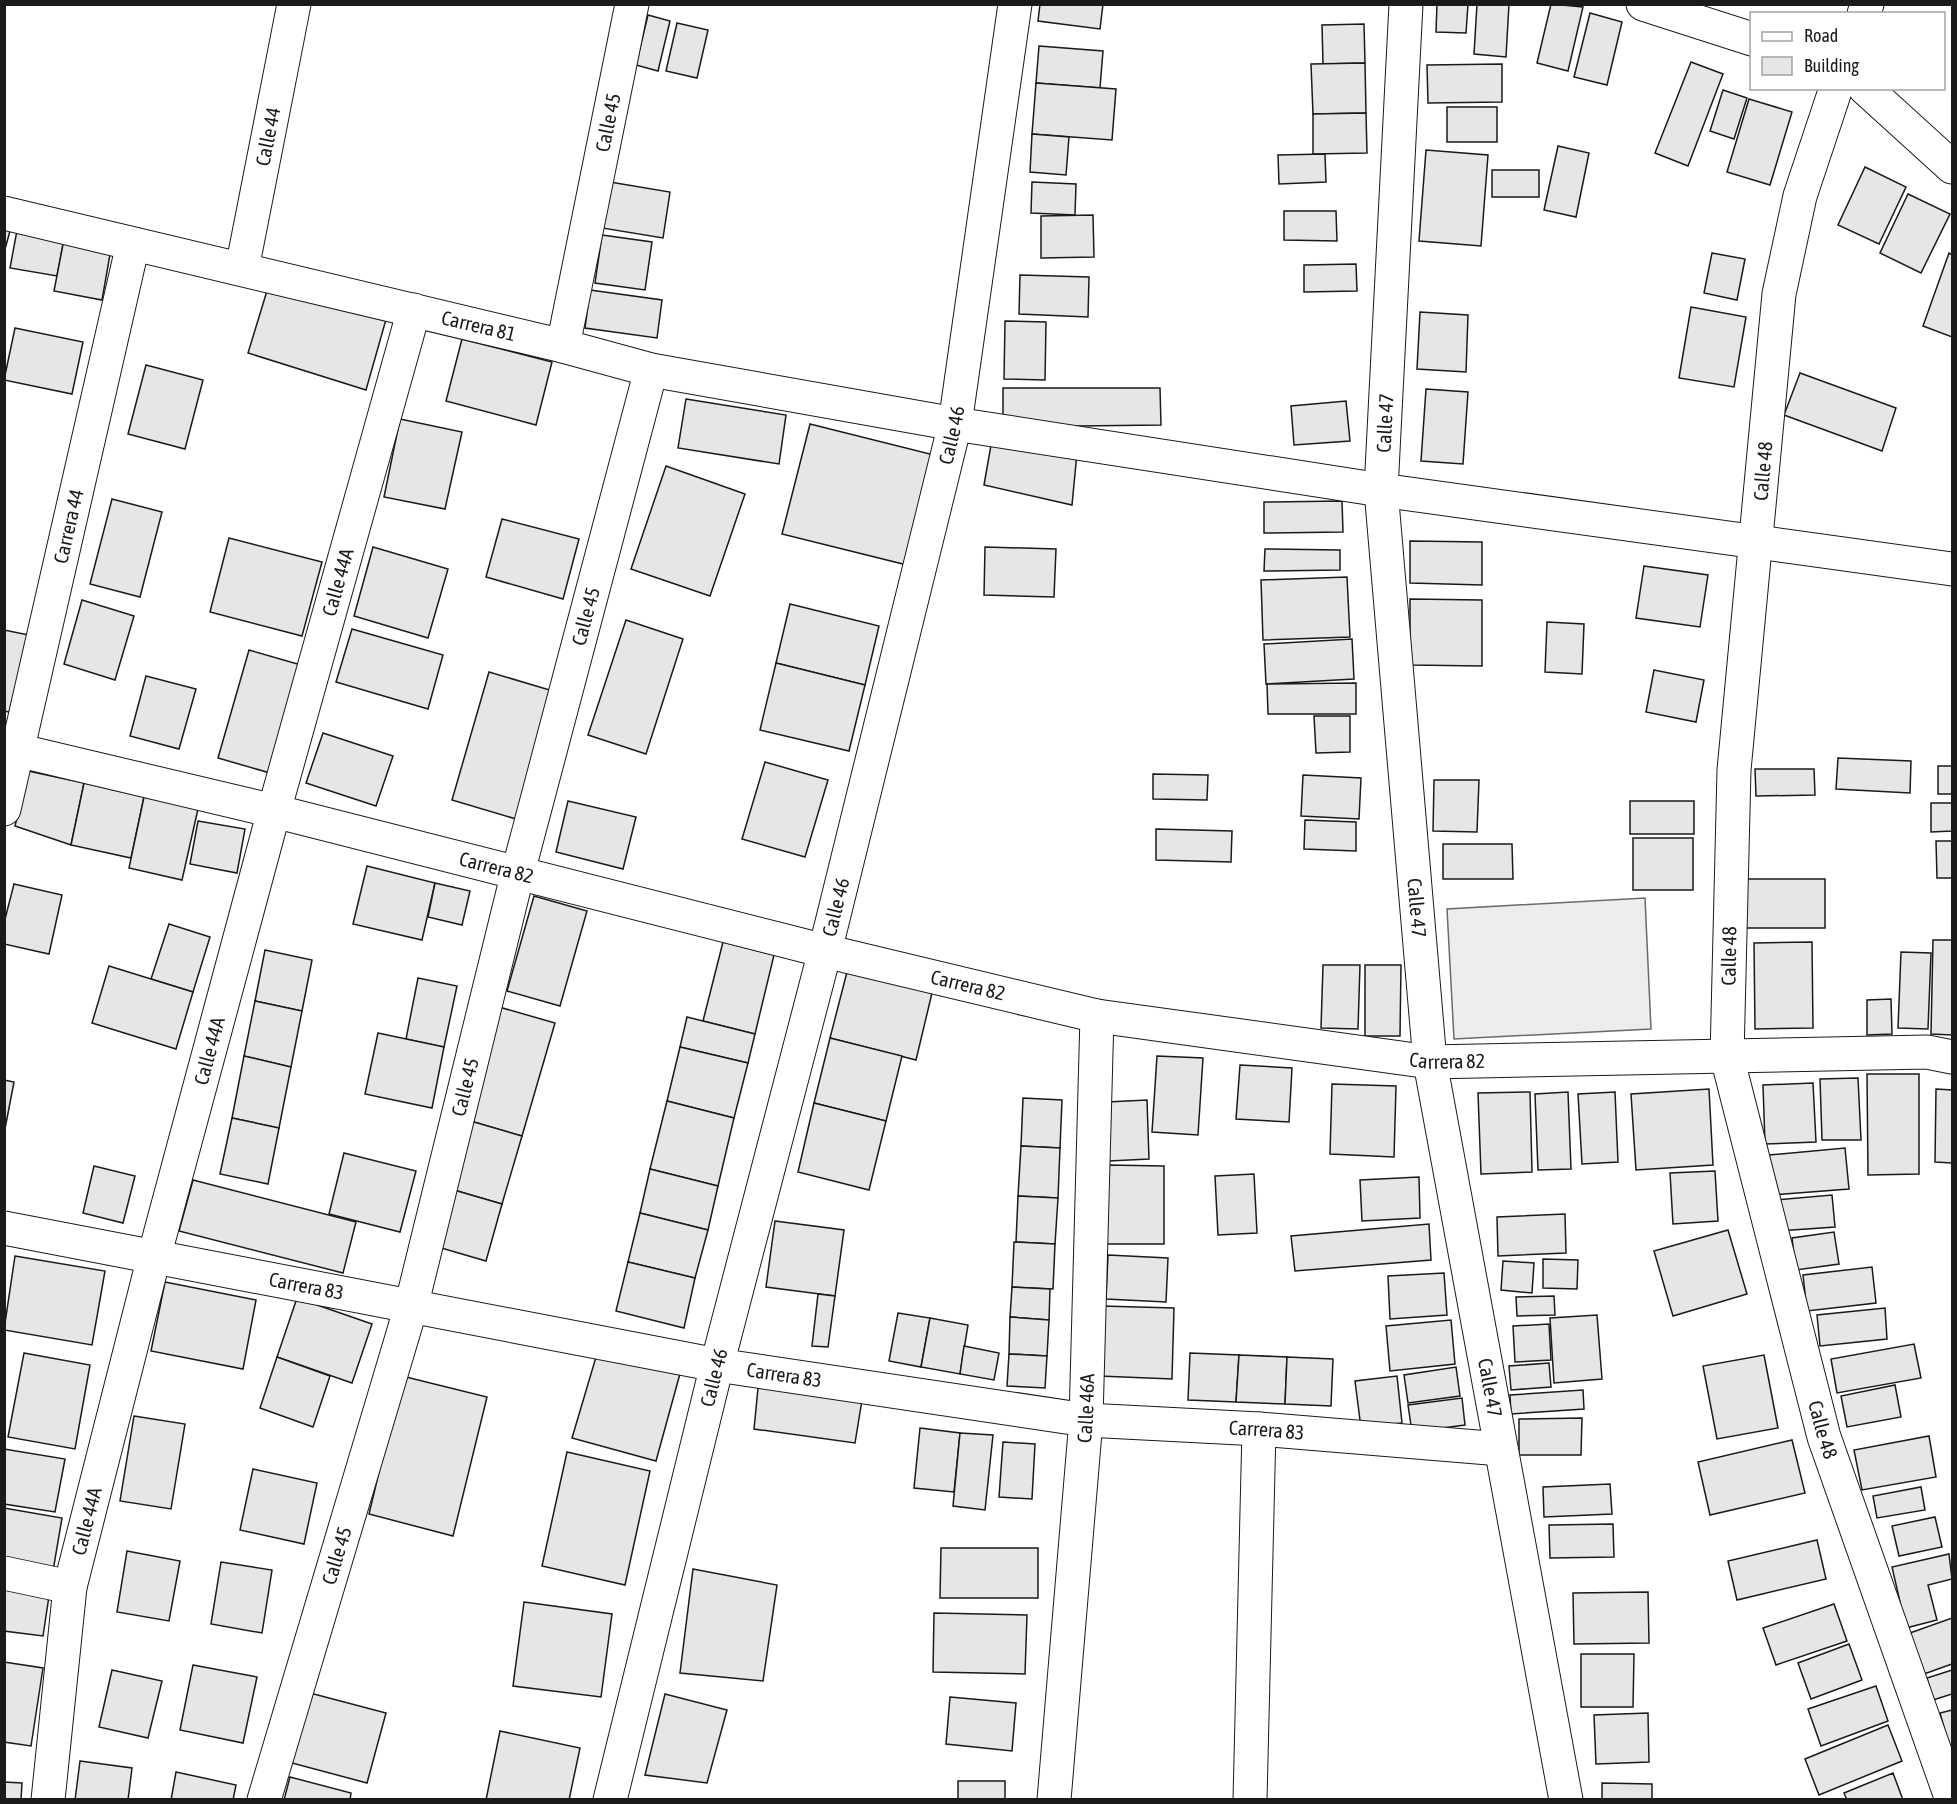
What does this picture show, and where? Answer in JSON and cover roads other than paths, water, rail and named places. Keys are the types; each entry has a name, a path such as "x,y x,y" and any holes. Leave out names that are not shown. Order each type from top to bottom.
{"street":[{"name":"Calle 44","path":"242,269 294,4"},
{"name":"Calle 45","path":"563,346 632,4"},
{"name":"Calle 46","path":"610,1800 717,1365 825,951 955,424 1015,4"},
{"name":"Calle 47","path":"1406,4 1381,490 1430,1062 1566,1800"},
{"path":"1643,4 1750,38"},
{"name":"Calle 48","path":"1835,90 1800,196 1779,294 1734,770 1727,1057 1824,1437 1952,1800"},
{"path":"1867,90 1953,167"},
{"name":"Carrera 81","path":"4,213 563,346 651,370 955,424 1381,490 1953,569"},
{"name":"Carrera 44","path":"4,808 11,749 133,244"},
{"name":"Calle 44A","path":"48,1800 70,1587 154,1257 274,811 414,310"},
{"name":"Calle 45","path":"264,1800 411,1307 518,872 651,370"},
{"name":"Carrera 82","path":"11,749 274,811 825,951 1097,1016 1430,1062 1927,1052 1953,1057"},
{"name":"Calle 46A","path":"1054,1800 1086,1420 1097,1016"},
{"name":"Carrera 83","path":"4,1228 717,1365 1086,1420 1259,1429 1501,1449"},
{"path":"1250,1800 1259,1429"},
{"path":"4,1573 70,1587"}]}
